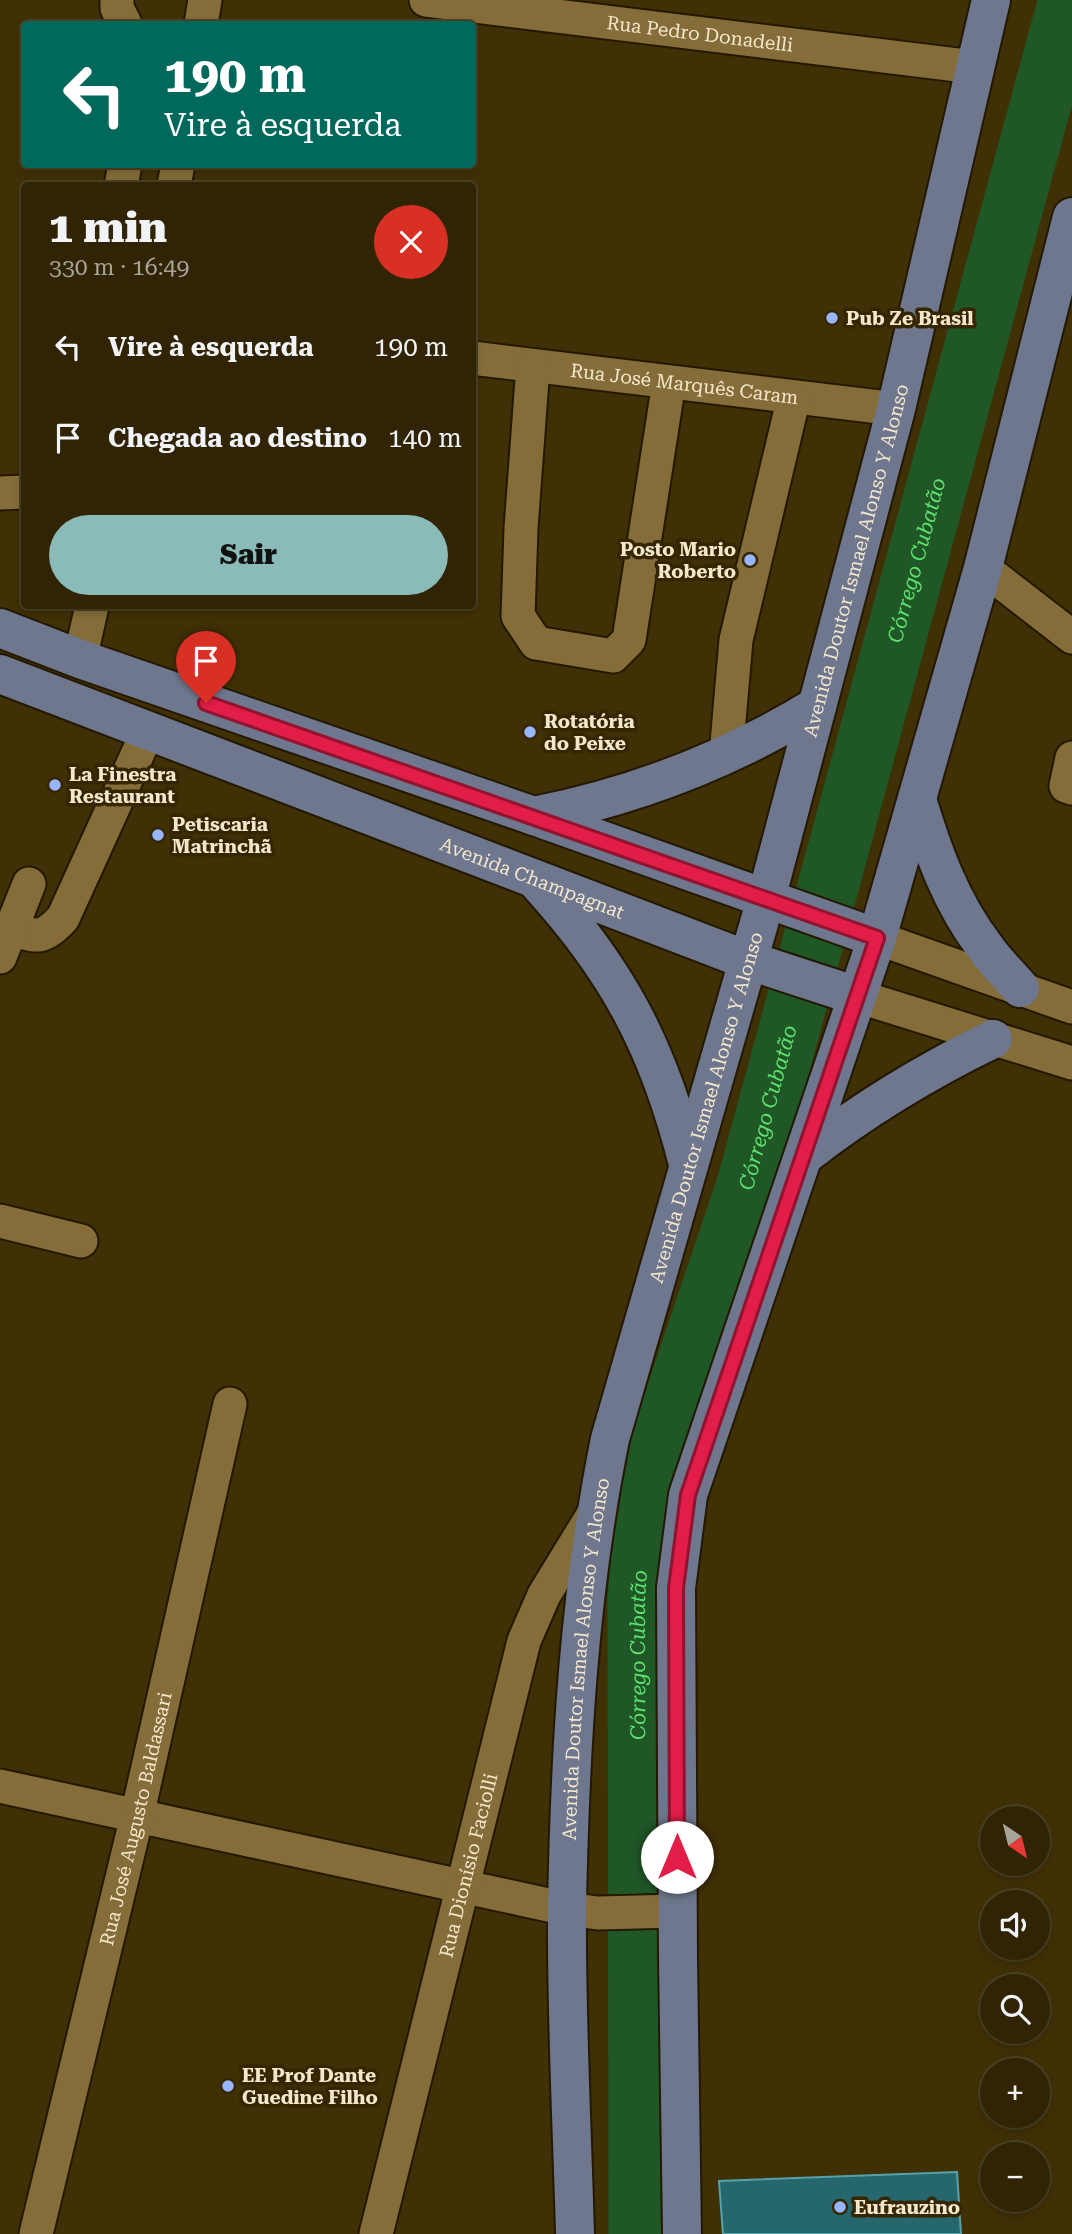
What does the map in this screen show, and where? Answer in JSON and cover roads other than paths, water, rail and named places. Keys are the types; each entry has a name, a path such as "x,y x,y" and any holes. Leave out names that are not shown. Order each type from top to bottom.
{"main road":[{"name":"Avenida Doutor Ismael Alonso Y Alonso","path":"575,2234 583,1911 571,1789 585,1598 596,1510 610,1438 689,1167 777,902 817,706 896,410 991,0"},
{"path":"682,2234 667,1912 676,1588 688,1495 804,1155 848,993 867,935 917,799 983,568 1072,217"},
{"path":"0,628 80,659 867,935"},
{"name":"Avenida Champagnat","path":"0,674 756,963 848,993"},
{"path":"534,816 574,808 651,786 726,755 817,706"},
{"path":"917,799 933,852 955,902 985,947 1020,989"},
{"path":"536,880 573,921 605,965 633,1012 657,1062 689,1167"},
{"path":"804,1155 848,1121 895,1091 943,1063 993,1039"}],"street":[{"path":"117,0 117,8 124,21"},
{"path":"202,21 205,0"},
{"name":"Rua Pedro Donadelli","path":"426,0 974,67"},
{"name":"Rua José Marquês Caram","path":"476,359 896,410"},
{"path":"533,366 521,528 518,616 536,643 613,656 629,640 668,382"},
{"path":"726,755 736,640 794,397"},
{"path":"0,493 21,492"},
{"path":"983,568 1072,637"},
{"path":"80,659 91,609"},
{"path":"6,942 50,932 63,918 148,731"},
{"path":"1072,758 1066,786 1072,788"},
{"path":"6,942 29,884"},
{"path":"867,935 1072,1007"},
{"name":"Avenida Champagnat","path":"848,993 1072,1063"},
{"path":"0,1221 82,1241"},
{"name":"Rua José Augusto Baldassari","path":"36,2234 137,1816 230,1404"},
{"name":"Rua Dionísio Faciolli","path":"376,2234 524,1640 544,1595 596,1510"},
{"path":"0,1786 583,1911 667,1912"}],"waterway":[{"name":"Córrego Cubatão","path":"639,2234 638,1600 646,1485 747,1185 1069,0"}],"place":[{"name":"Pub Ze Brasil","path":"832,318"},
{"name":"Posto Mario Roberto","path":"750,560"},
{"name":"Rotatória do Peixe","path":"530,732"},
{"name":"La Finestra Restaurant","path":"55,785"},
{"name":"Petiscaria Matrinchã","path":"158,835"},
{"name":"EE Prof Dante Guedine Filho","path":"228,2086"},
{"name":"Eufrauzino","path":"840,2207"}]}
